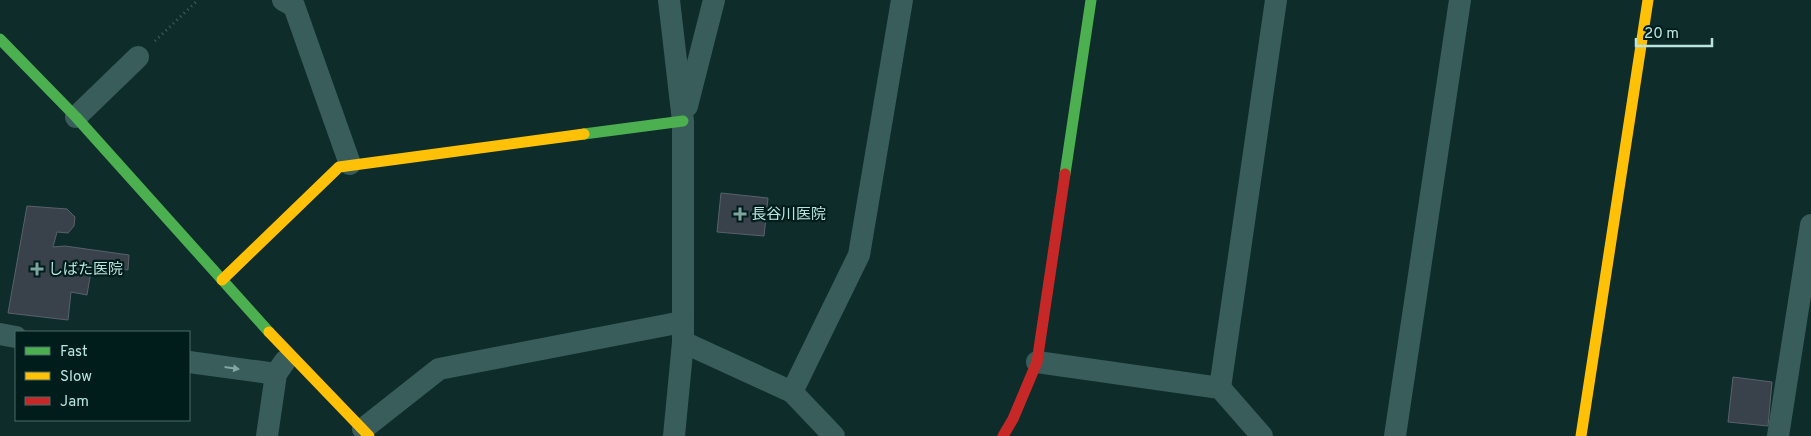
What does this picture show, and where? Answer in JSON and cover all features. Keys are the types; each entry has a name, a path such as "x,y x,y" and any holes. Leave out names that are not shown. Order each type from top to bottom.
{"street":[{"path":"669,0 683,121 682,332 674,436"},
{"path":"683,121 714,0"},
{"path":"792,392 859,255 902,0"},
{"path":"1003,436 1037,362 1092,0"},
{"path":"1252,432 1220,388 1276,0"},
{"path":"1396,436 1460,0"},
{"path":"1581,436 1648,0"},
{"path":"295,2 350,164"},
{"path":"0,39 76,117 289,354 366,433 439,369 682,332 792,392 834,436"},
{"path":"76,117 138,56"},
{"path":"222,280 339,167 350,164 683,121"},
{"path":"1778,436 1811,225"},
{"path":"0,334 15,336"},
{"path":"267,436 276,374 289,354"},
{"path":"190,362 276,374"},
{"path":"1037,362 1220,388"}],"path":[{"path":"138,56 198,0"}],"building":[{"path":"721,193 768,198 764,236 717,232"},
{"path":"27,206 67,209 75,217 74,226 68,233 57,232 53,247 65,246 129,255 128,270 92,265 87,295 71,292 68,320 8,313"},
{"path":"1733,377 1772,382 1768,426 1728,422"}],"traffic: fast":[{"path":"1065,174 1091,0"},
{"path":"0,39 76,117 269,332"},
{"path":"584,134 683,121"}],"traffic: slow":[{"path":"1581,436 1648,0"},
{"path":"222,280 339,167 584,134"},
{"path":"269,332 369,436"}],"traffic: jam":[{"path":"1003,436 1013,419 1037,362 1065,174"}],"place":[{"name":"長谷川医院","path":"740,214"},
{"name":"しばた医院","path":"37,269"}]}
